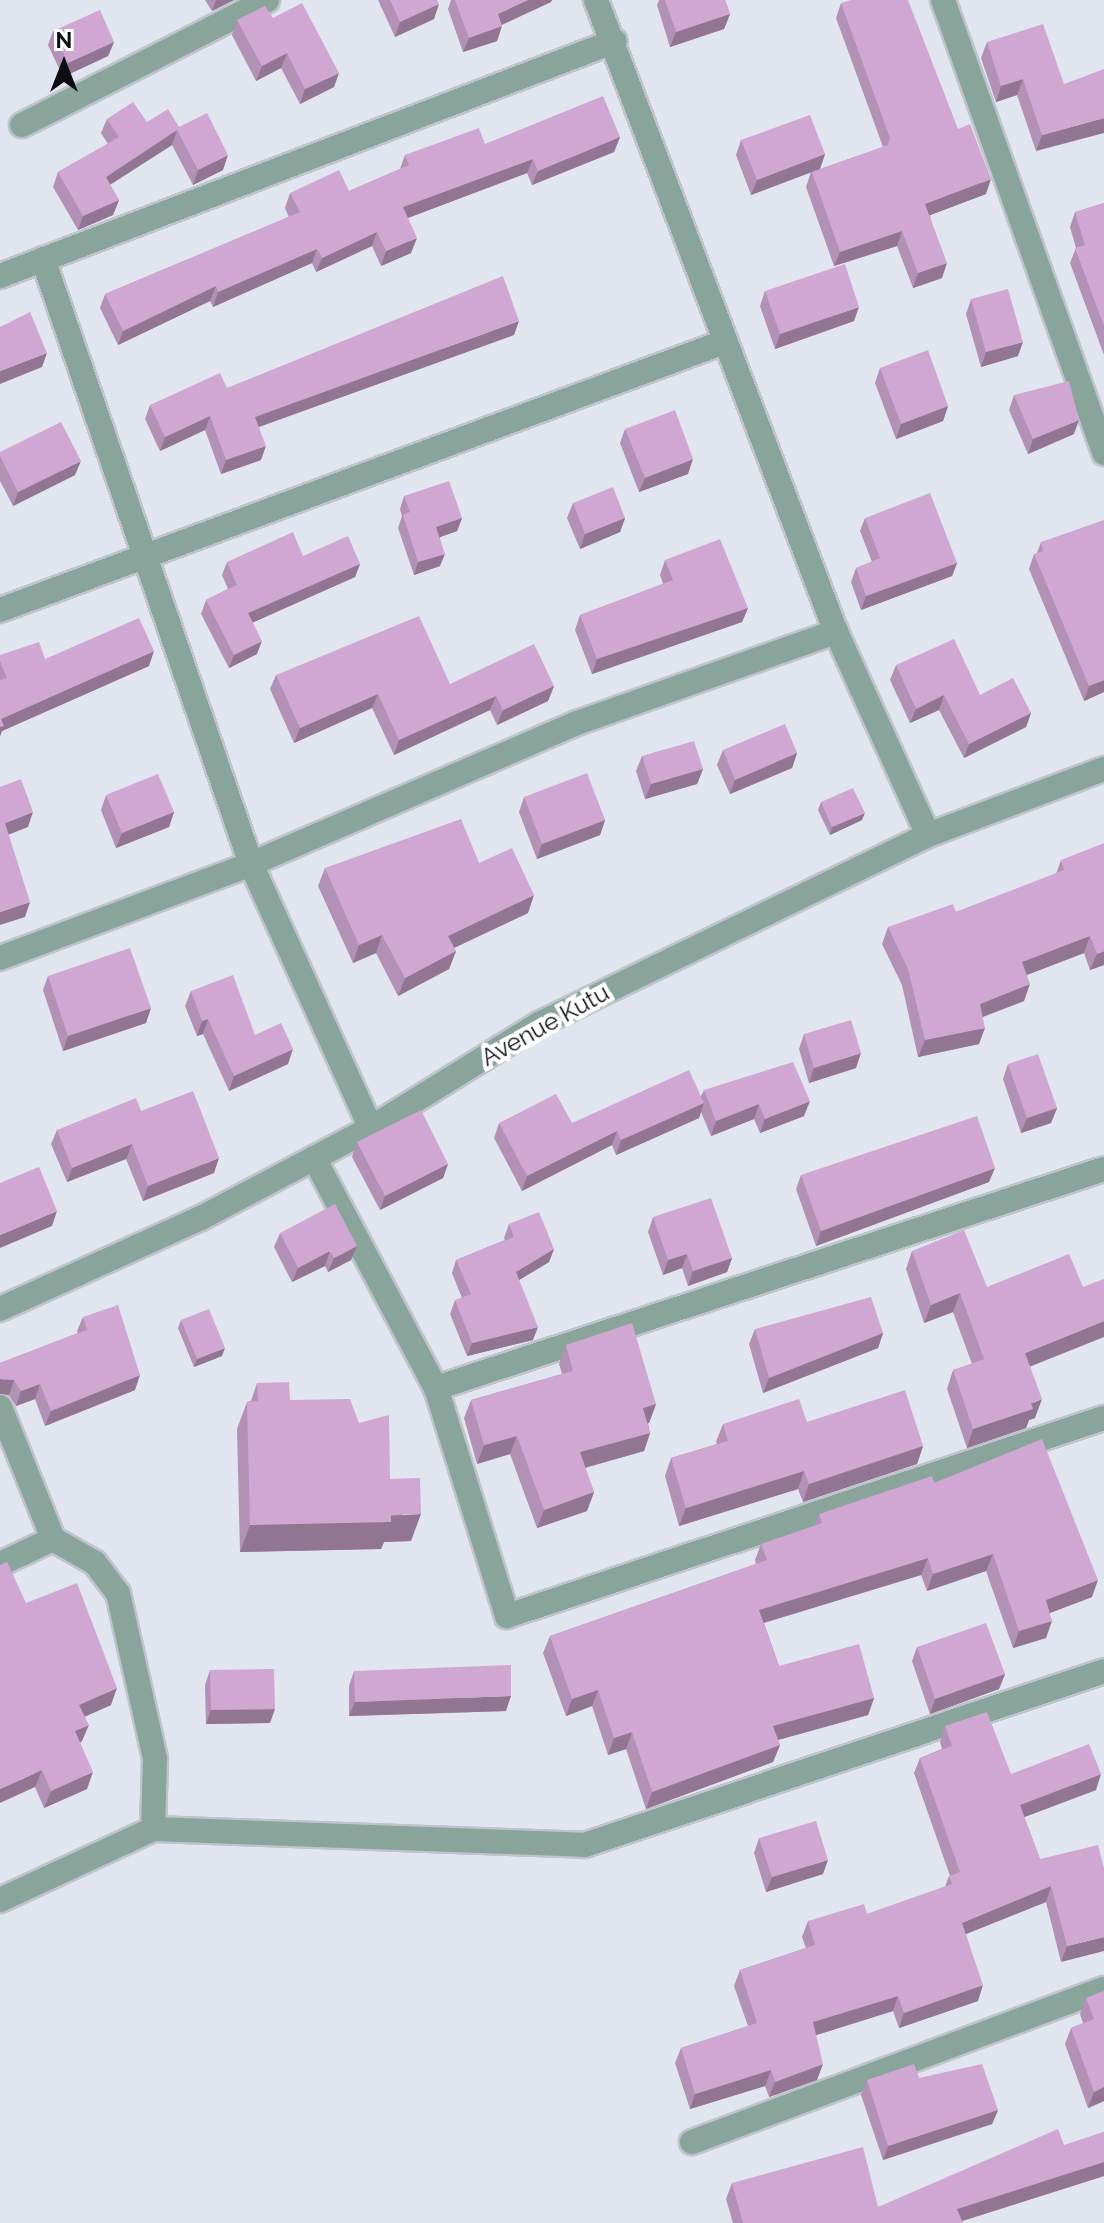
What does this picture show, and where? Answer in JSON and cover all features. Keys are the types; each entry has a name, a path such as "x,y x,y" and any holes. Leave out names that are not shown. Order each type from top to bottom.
{"street":[{"path":"22,125 267,0"},
{"path":"596,0 615,41 724,342 836,632 928,835"},
{"path":"943,0 1104,453"},
{"path":"0,276 615,41"},
{"path":"43,259 251,864 371,1128"},
{"path":"0,610 724,342"},
{"path":"0,958 251,864 577,723 836,632"},
{"name":"Avenue Kutu","path":"0,1309 371,1128 539,1024 928,835 1104,769"},
{"path":"314,1158 436,1388 507,1616 1104,1418"},
{"path":"436,1388 1104,1169"},
{"path":"0,1407 53,1539 95,1563 118,1593 155,1759 153,1829"},
{"path":"0,1564 53,1539"},
{"path":"0,1900 153,1829 585,1845 1104,1671"},
{"path":"692,2142 1104,1989"}],"building":[{"path":"390,0 437,0 439,4 400,22"},
{"path":"455,0 528,0 498,14 502,26 469,38"},
{"path":"665,0 725,0 730,14 676,32"},
{"path":"851,0 908,0 958,129 970,124 991,179 925,204 947,263 918,273 902,231 840,252 812,172 888,145 890,138 841,3"},
{"path":"302,3 339,73 305,89 287,53 262,66 237,20 265,6 273,18"},
{"path":"100,10 114,42 68,63 53,31"},
{"path":"1043,24 1064,84 1104,69 1104,118 1042,135 1023,79 1001,86 987,42"},
{"path":"603,96 620,137 538,171 533,159 403,207 417,238 386,251 377,232 322,258 317,249 218,292 216,286 123,331 105,294 300,212 290,193 339,170 349,191 409,165 405,155 479,128 485,144"},
{"path":"133,102 147,122 168,109 179,127 207,113 228,155 198,170 177,130 106,177 119,200 83,216 58,172 119,137 107,119"},
{"path":"810,115 825,154 757,180 741,140"},
{"path":"1104,203 1104,326 1075,248 1085,245 1075,212"},
{"path":"845,264 859,307 780,334 765,291"},
{"path":"503,276 519,321 255,417 266,446 226,460 210,416 165,437 150,405 220,373 227,388"},
{"path":"1008,289 1023,342 986,352 971,299"},
{"path":"30,312 47,353 0,371 0,327"},
{"path":"928,350 948,406 901,424 880,368"},
{"path":"1069,381 1079,420 1033,439 1014,395"},
{"path":"675,410 693,459 645,478 625,429"},
{"path":"61,422 81,461 18,492 0,452"},
{"path":"449,481 462,518 436,527 445,554 418,562 403,515 410,512 404,496"},
{"path":"613,487 625,518 585,534 573,503"},
{"path":"930,493 957,563 866,596 856,568 880,558 865,518"},
{"path":"1104,520 1104,680 1089,686 1034,554 1043,551 1041,542"},
{"path":"293,532 303,556 348,536 360,564 248,613 262,641 234,655 206,600 237,585 227,562"},
{"path":"720,539 748,608 597,659 580,615 673,580 665,560"},
{"path":"419,616 450,684 534,644 554,686 503,710 496,696 399,740 378,694 300,728 276,675"},
{"path":"139,618 154,651 1,719 4,726 0,727 0,680 7,678 0,655 39,642 45,659"},
{"path":"954,639 980,695 1013,678 1031,713 969,744 944,695 916,709 896,665"},
{"path":"785,724 797,753 735,780 723,750"},
{"path":"694,741 703,769 651,784 642,756"},
{"path":"587,773 605,820 542,844 524,797"},
{"path":"158,774 174,812 122,833 106,795"},
{"path":"21,779 33,812 5,823 30,902 0,912 0,787"},
{"path":"853,788 865,813 832,827 821,802"},
{"path":"461,819 479,863 512,848 534,895 448,936 456,951 405,978 382,935 359,945 325,868"},
{"path":"1104,843 1104,951 1097,954 1090,936 1022,962 1030,984 980,1004 985,1028 925,1040 908,969 888,927 953,904 956,912 1064,870 1061,860"},
{"path":"130,948 151,1008 68,1036 48,976"},
{"path":"233,975 255,1035 281,1023 293,1049 234,1076 208,1019 202,1021 191,991"},
{"path":"851,1020 861,1053 814,1068 804,1034"},
{"path":"1038,1054 1057,1108 1027,1118 1008,1064"},
{"path":"793,1062 810,1101 765,1119 759,1104 716,1121 704,1090"},
{"path":"689,1070 704,1103 621,1140 617,1131 527,1176 499,1123 556,1094 572,1123"},
{"path":"193,1091 219,1158 148,1186 132,1144 72,1168 57,1130 136,1098 141,1111"},
{"path":"421,1110 448,1164 385,1196 357,1142"},
{"path":"977,1116 995,1168 821,1231 801,1175"},
{"path":"39,1167 57,1211 0,1235 0,1183"},
{"path":"711,1198 732,1258 693,1271 687,1254 668,1260 653,1217"},
{"path":"335,1204 357,1246 334,1258 330,1251 298,1268 280,1233"},
{"path":"539,1212 554,1249 516,1272 538,1327 472,1343 455,1300 471,1294 456,1260 514,1237 509,1224"},
{"path":"964,1230 987,1287 1069,1254 1083,1287 1104,1279 1104,1321 1025,1353 1042,1399 1031,1403 1033,1409 973,1429 953,1370 984,1359 960,1293 931,1305 912,1251"},
{"path":"871,1297 883,1333 769,1378 755,1329"},
{"path":"118,1305 140,1375 51,1411 40,1384 21,1391 14,1380 0,1379 0,1363 87,1330 83,1317"},
{"path":"209,1309 225,1348 197,1359 181,1320"},
{"path":"632,1323 656,1404 643,1408 650,1433 580,1452 594,1492 544,1510 517,1436 484,1445 471,1400 573,1371 566,1345"},
{"path":"289,1382 290,1400 350,1399 359,1423 389,1415 390,1479 420,1478 421,1514 391,1515 391,1522 250,1525 247,1402 258,1401 257,1383"},
{"path":"905,1390 923,1446 809,1484 804,1471 686,1508 671,1458 728,1441 723,1424 799,1399 807,1422"},
{"path":"1042,1439 1098,1580 1046,1600 1052,1621 1019,1631 993,1554 933,1574 928,1558 759,1610 779,1666 859,1644 874,1698 773,1726 780,1745 652,1792 632,1732 614,1738 598,1690 572,1699 550,1636 767,1560 761,1544 822,1523 819,1514 932,1476 934,1483"},
{"path":"7,1562 26,1603 77,1583 117,1688 79,1705 89,1725 75,1731 93,1772 51,1791 42,1770 0,1789 0,1565"},
{"path":"986,1623 1005,1674 935,1699 917,1647"},
{"path":"511,1665 511,1696 355,1702 354,1671"},
{"path":"274,1669 275,1709 211,1710 210,1670"},
{"path":"987,1712 1011,1774 1089,1744 1101,1774 1020,1805 1040,1859 1098,1845 1104,1868 1104,1937 1067,1946 1051,1886 962,1923 983,1985 904,2013 898,1996 813,2022 823,2064 775,2082 771,2070 695,2094 681,2048 757,2023 740,1970 815,1945 808,1921 864,1904 867,1914 952,1884 949,1876 960,1872 920,1758 952,1746 945,1726"},
{"path":"816,1821 828,1860 772,1877 759,1838"},
{"path":"1104,1991 1104,2087 1094,2092 1071,2028 1094,2019 1086,1998"},
{"path":"914,2064 919,2078 982,2064 998,2110 888,2146 867,2080"},
{"path":"1058,2129 1064,2145 1104,2132 1104,2162 957,2209 963,2223 743,2223 732,2183 863,2147 878,2207"}]}
